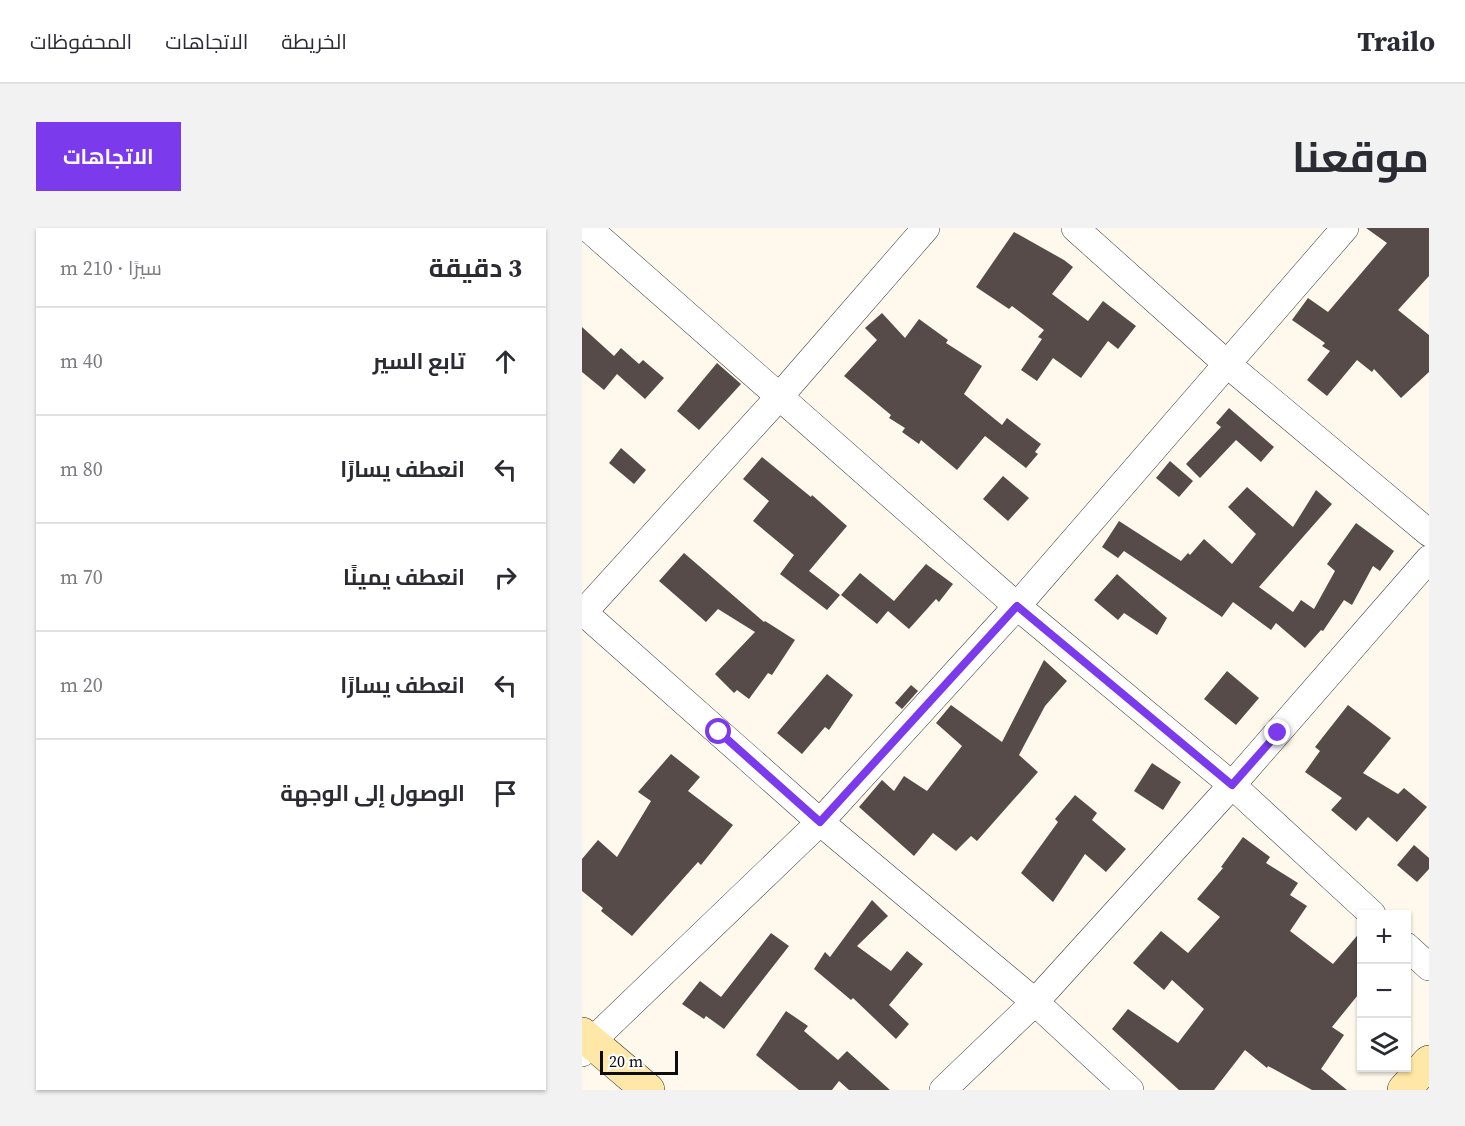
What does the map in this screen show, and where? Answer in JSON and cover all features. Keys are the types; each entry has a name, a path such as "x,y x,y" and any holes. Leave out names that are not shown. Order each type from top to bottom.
{"street":[{"path":"588,228 1017,606 1232,785 1367,910"},
{"path":"926,228 779,397 582,612 820,822 1035,1002 1130,1090"},
{"path":"1076,228 1227,364 1429,533"},
{"path":"648,1090 585,1043 820,822 1017,606 1345,228"},
{"path":"943,1090 1035,1002 1232,785 1429,559"},
{"path":"1411,950 1429,967"},
{"path":"1404,1090 1429,1062"}],"building":[{"path":"1366,228 1429,228 1429,276 1398,310 1429,335 1429,372 1401,398 1374,369 1372,372 1357,360 1327,396 1307,380 1330,351 1322,346 1325,343 1292,320 1308,298 1328,312 1387,243"},
{"path":"1014,232 1073,267 1052,294 1088,321 1103,301 1136,326 1118,349 1108,341 1081,378 1053,358 1037,381 1021,370 1042,339 1038,337 1044,330 1012,306 1009,309 976,287"},
{"path":"882,313 905,338 919,319 948,340 946,343 982,366 964,394 1002,425 1007,418 1041,444 1035,452 1038,454 1026,468 985,436 957,470 921,440 919,444 902,432 905,428 889,418 891,415 844,376 877,340 865,328"},
{"path":"582,327 614,356 621,348 639,364 643,360 664,378 645,399 617,374 604,390 582,372"},
{"path":"717,363 741,384 699,430 677,411"},
{"path":"1229,408 1274,447 1261,462 1236,440 1200,478 1186,464 1221,427 1216,423"},
{"path":"621,448 646,470 634,484 609,463"},
{"path":"762,457 811,497 812,495 847,526 809,571 840,595 827,610 780,574 794,555 753,521 769,501 743,479"},
{"path":"1170,461 1193,481 1179,497 1156,478"},
{"path":"1003,476 1029,498 1008,521 983,499"},
{"path":"1247,487 1293,527 1316,490 1332,504 1259,587 1293,612 1301,600 1314,609 1335,571 1327,564 1356,523 1394,551 1380,571 1373,566 1352,605 1344,600 1323,631 1321,630 1305,648 1276,623 1271,630 1233,602 1222,617 1124,551 1118,558 1102,547 1119,521 1181,561 1188,553 1190,555 1204,539 1232,564 1256,534 1228,507"},
{"path":"684,553 764,622 795,640 772,675 768,673 749,699 737,690 734,693 715,674 755,632 718,609 706,622 659,581"},
{"path":"926,564 953,584 939,602 936,599 909,629 888,611 877,624 841,595 860,573 894,601"},
{"path":"1117,574 1167,618 1157,635 1124,613 1118,620 1094,600"},
{"path":"1044,660 1067,681 1045,706 1019,755 1038,772 977,841 971,836 956,851 933,833 914,856 859,807 882,780 894,791 904,776 927,791 962,746 936,723 951,705 1002,742"},
{"path":"1227,671 1259,698 1236,725 1204,699"},
{"path":"827,674 853,695 829,730 825,727 802,754 777,733"},
{"path":"911,685 918,691 902,709 895,703"},
{"path":"1348,705 1391,738 1363,773 1398,794 1404,788 1427,807 1397,842 1368,817 1356,831 1331,810 1342,798 1305,772 1320,751 1315,747"},
{"path":"671,754 700,777 688,791 733,825 701,865 698,862 632,936 601,911 603,908 582,891 582,859 598,840 617,857 651,801 638,792"},
{"path":"1152,763 1181,782 1163,810 1134,791"},
{"path":"1075,795 1097,813 1092,820 1126,849 1106,872 1085,854 1053,902 1021,873 1058,822 1055,819"},
{"path":"1243,837 1270,857 1266,863 1298,883 1290,895 1307,906 1290,931 1333,964 1357,936 1357,996 1332,1027 1344,1035 1321,1069 1347,1090 1312,1090 1268,1066 1267,1068 1245,1050 1214,1090 1179,1090 1112,1029 1128,1009 1178,1043 1204,1009 1172,980 1164,990 1133,963 1161,931 1188,953 1220,917 1197,899 1223,868 1221,867"},
{"path":"1414,845 1429,858 1429,869 1417,882 1397,865"},
{"path":"872,900 888,916 857,946 891,971 907,951 923,964 889,1005 909,1024 896,1039 853,998 851,1000 814,969 825,952 830,957"},
{"path":"771,933 789,946 724,1029 706,1016 704,1019 682,1004 700,981 721,997"},
{"path":"786,1011 808,1026 804,1031 838,1060 847,1051 890,1090 849,1090 839,1081 832,1090 799,1090 756,1055"}],"route":[{"path":"719,732 820,822 1017,606 1232,785 1278,733"}]}
